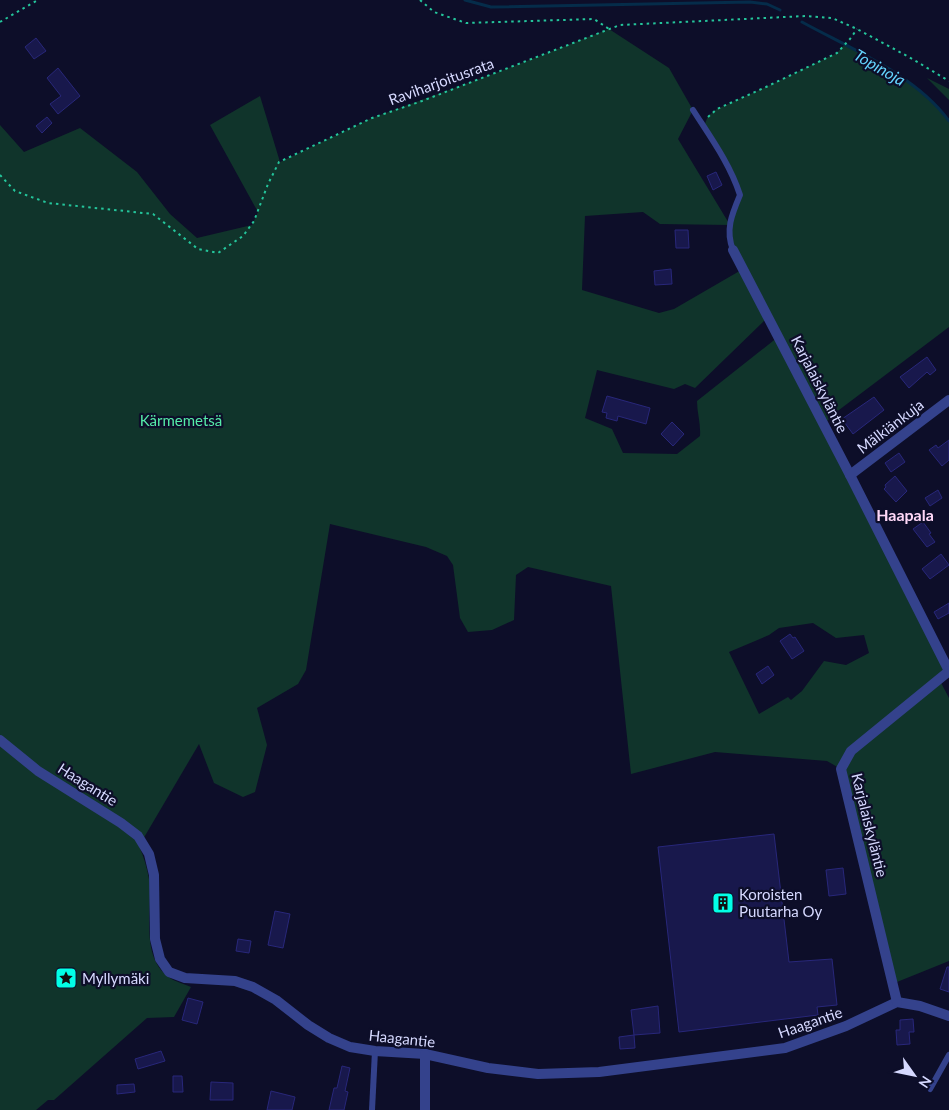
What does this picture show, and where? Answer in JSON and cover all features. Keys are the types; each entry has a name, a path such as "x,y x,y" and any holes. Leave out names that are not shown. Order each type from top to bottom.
{"street":[{"name":"Karjalaiskyläntie","path":"733,250 949,671 851,752 841,769 897,1002"},
{"name":"Mälkiänkuja","path":"850,475 949,400"},
{"name":"Haagantie","path":"0,740 38,771 121,823 138,836 149,854 154,875 154,939 160,959 170,972 184,978 235,981 253,987 276,1000 308,1025 329,1038 350,1047 375,1051 425,1054 488,1068 538,1074 599,1072 785,1048 846,1026 897,1002"},
{"path":"897,1002 920,1006 949,1016"},
{"path":"425,1054 425,1110"}],"lane":[{"name":"Karjalaiskyläntie","path":"693,110 724,158 740,195 731,216 729,239 733,250"},
{"path":"372,1110 375,1051"},
{"path":"930,1090 949,1055"}],"path":[{"path":"0,22 38,0"},
{"path":"420,0 434,12 466,23 594,19 609,28"},
{"name":"Raviharjoitusrata","path":"0,175 15,191 48,203 153,214 198,249 218,253 244,236 254,222 268,184 280,162 372,118 492,75 620,25 806,16 832,18 857,29 949,81"},
{"path":"704,126 708,116 717,109 840,50 857,29"}],"green space":[{"name":"Kärmemetsä","path":"609,29 669,68 693,110 678,139 730,225 740,195 704,126 708,116 717,109 837,53 844,45 901,77 939,108 949,121 949,327 835,413 824,424 949,671 939,679 949,698 949,961 892,984 841,769 827,761 715,752 631,774 611,586 528,567 516,575 514,620 492,630 468,632 460,618 453,565 447,556 426,547 330,524 306,670 298,684 257,708 267,745 255,792 243,797 214,783 199,744 139,846 149,879 149,932 154,958 160,969 170,978 191,987 174,1017 147,1018 54,1100 48,1100 36,1110 0,1110 0,125 24,152 80,128 137,172 170,214 197,238 252,225 258,212 210,125 260,96 280,162 372,118","holes":["643,212 660,224 730,225 733,250 743,269 674,309 659,313 582,290 585,216","768,317 778,337 697,401 700,436 677,454 623,453 612,429 585,418 597,370 674,389 685,384 695,388","813,623 836,638 864,635 869,653 846,665 824,661 802,691 791,700 788,697 759,714 729,652 769,635 779,628"]},
{"path":"927,78 949,89 949,100"}],"building":[{"path":"36,38 46,51 34,59 25,47"},
{"path":"58,68 80,96 58,114 50,104 61,96 47,78"},
{"path":"47,117 52,123 42,133 36,126"},
{"path":"716,172 722,185 713,190 707,176"},
{"path":"675,230 688,230 689,248 676,248"},
{"path":"671,269 672,284 655,285 654,271"},
{"path":"927,357 936,370 930,375 927,372 909,388 900,377"},
{"path":"607,396 650,408 646,424 618,416 617,421 606,418 607,413 602,412"},
{"path":"874,397 884,410 853,434 842,419"},
{"path":"672,422 684,434 673,446 661,434"},
{"path":"949,440 949,460 942,466 929,450 936,445 938,448"},
{"path":"899,453 905,462 891,472 885,463"},
{"path":"895,476 907,491 896,502 884,489 885,485"},
{"path":"938,490 942,498 930,506 925,498"},
{"path":"923,522 935,542 927,547 913,529"},
{"path":"941,554 949,565 930,579 922,569"},
{"path":"949,603 949,613 938,619 934,612"},
{"path":"790,634 793,638 795,637 804,651 792,659 780,641"},
{"path":"768,666 774,675 762,684 756,674"},
{"name":"Koroisten Puutarha Oy","path":"774,834 789,962 832,959 837,1005 817,1007 818,1015 679,1032 658,847"},
{"path":"843,868 846,894 829,896 826,870"},
{"path":"275,911 290,914 283,948 268,945"},
{"path":"238,939 251,941 249,953 236,951"},
{"path":"947,967 949,967 949,992 940,989"},
{"path":"188,998 203,1002 197,1024 182,1020"},
{"path":"658,1006 660,1033 634,1035 631,1010"},
{"path":"913,1019 914,1032 909,1032 910,1044 897,1045 896,1030 900,1030 900,1020"},
{"path":"634,1035 635,1048 620,1049 619,1037"},
{"path":"161,1051 165,1061 138,1069 135,1059"},
{"path":"342,1066 350,1068 345,1091 348,1092 344,1110 329,1110 334,1088 337,1088"},
{"path":"173,1076 182,1076 183,1092 173,1092"},
{"path":"211,1082 233,1083 233,1100 210,1100"},
{"path":"134,1084 135,1092 117,1094 117,1085"},
{"path":"271,1091 295,1097 292,1110 267,1110"}],"waterway":[{"name":"Topinoja","path":"465,0 491,7 750,2 767,4 780,10"},
{"name":"Topinoja","path":"802,22 881,64 901,77 919,90 949,121"}],"place":[{"name":"Koroisten Puutarha Oy","path":"723,903"},
{"name":"Myllymäki","path":"66,978"}],"district":[{"name":"Haapala","path":"905,514"}]}
